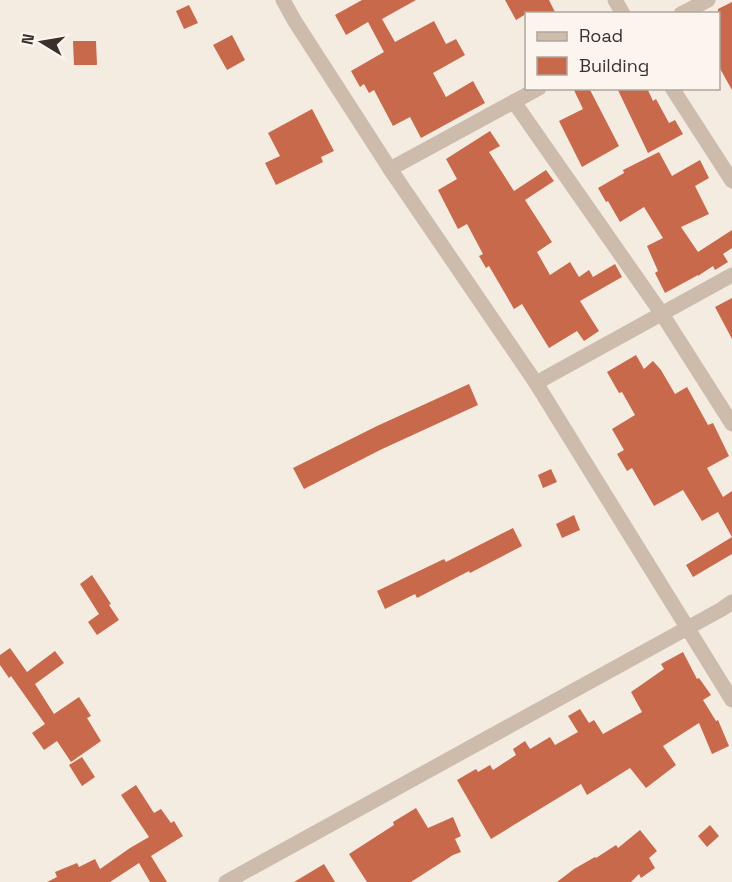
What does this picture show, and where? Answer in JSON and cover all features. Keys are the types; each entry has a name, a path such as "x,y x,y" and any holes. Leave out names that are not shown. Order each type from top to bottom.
{"street":[{"path":"283,0 390,169 536,383 732,700"},
{"path":"685,12 708,0"},
{"path":"390,169 535,90"},
{"path":"673,90 732,181"},
{"path":"514,102 662,314 732,424"},
{"path":"536,383 732,275"},
{"path":"226,882 732,602"}],"building":[{"path":"362,0 416,0 382,19 395,42 434,21 446,44 456,39 465,55 433,73 446,97 473,81 485,103 421,138 410,117 393,126 374,90 369,93 364,84 360,87 351,71 384,52 368,22 346,35 335,15"},
{"path":"505,0 549,0 555,12 525,12 525,15 516,20"},
{"path":"732,2 732,90 720,69 720,12 718,9"},
{"path":"189,5 198,23 184,29 176,11"},
{"path":"232,35 245,60 227,70 213,45"},
{"path":"73,41 96,41 97,65 74,65"},
{"path":"574,90 590,90 619,146 582,167 559,121 583,109"},
{"path":"618,90 648,90 653,101 656,99 669,123 675,120 683,134 648,153"},
{"path":"312,109 334,151 321,157 323,162 276,185 265,163 280,156 268,133"},
{"path":"490,131 500,146 489,152 514,191 546,170 554,181 525,200 552,242 537,252 550,275 570,262 579,277 589,270 593,277 615,264 622,277 580,301 599,331 584,341 577,331 549,348 522,304 514,309 489,266 486,268 479,256 483,254 467,224 458,229 438,190 457,179 446,159"},
{"path":"659,152 672,176 700,160 709,178 695,186 709,214 681,227 698,252 732,230 732,248 723,254 728,262 715,270 713,266 665,293 655,273 658,271 647,246 663,238 644,207 620,222 598,188 624,173 623,170"},
{"path":"732,298 732,339 715,307"},
{"path":"636,355 644,369 653,361 675,394 687,387 708,425 713,423 729,456 707,468 723,497 732,491 732,537 718,512 702,521 683,490 654,506 632,468 627,471 617,454 624,450 612,429 635,415 607,372"},
{"path":"469,384 478,405 380,450 304,489 293,468"},
{"path":"551,469 557,482 543,488 538,475"},
{"path":"574,515 580,530 562,538 556,524"},
{"path":"513,528 522,546 417,598 415,594 385,609 377,591 444,559 446,562"},
{"path":"732,537 732,554 693,577 686,565"},
{"path":"92,575 119,620 97,635 88,622 99,614 80,584"},
{"path":"10,648 27,672 55,651 64,663 35,684 54,714 79,697 91,716 87,718 101,741 71,762 57,741 44,750 32,733 45,724 11,676 9,678 0,665 0,655"},
{"path":"683,652 697,679 699,678 711,695 703,700 716,721 718,720 729,746 712,754 699,723 663,746 676,765 646,788 630,768 587,795 581,784 491,839 457,780 476,769 478,772 490,765 493,770 516,755 513,749 525,741 530,749 550,737 555,745 578,732 568,716 580,709 589,723 594,720 603,734 642,712 631,692 664,669 661,664"},
{"path":"82,757 95,777 82,786 69,765"},
{"path":"136,785 154,813 161,809 171,823 174,821 183,836 151,856 167,882 150,882 139,863 110,882 47,882 57,877 55,872 77,863 79,867 95,859 100,869 149,837 121,795"},
{"path":"416,808 428,828 453,817 461,836 455,839 461,852 411,882 367,882 349,854"},
{"path":"710,825 719,836 707,847 698,836"},
{"path":"640,830 657,851 649,858 655,868 641,878 639,874 631,882 557,882 574,869 616,845 618,848"},
{"path":"324,864 335,882 294,882"}]}
